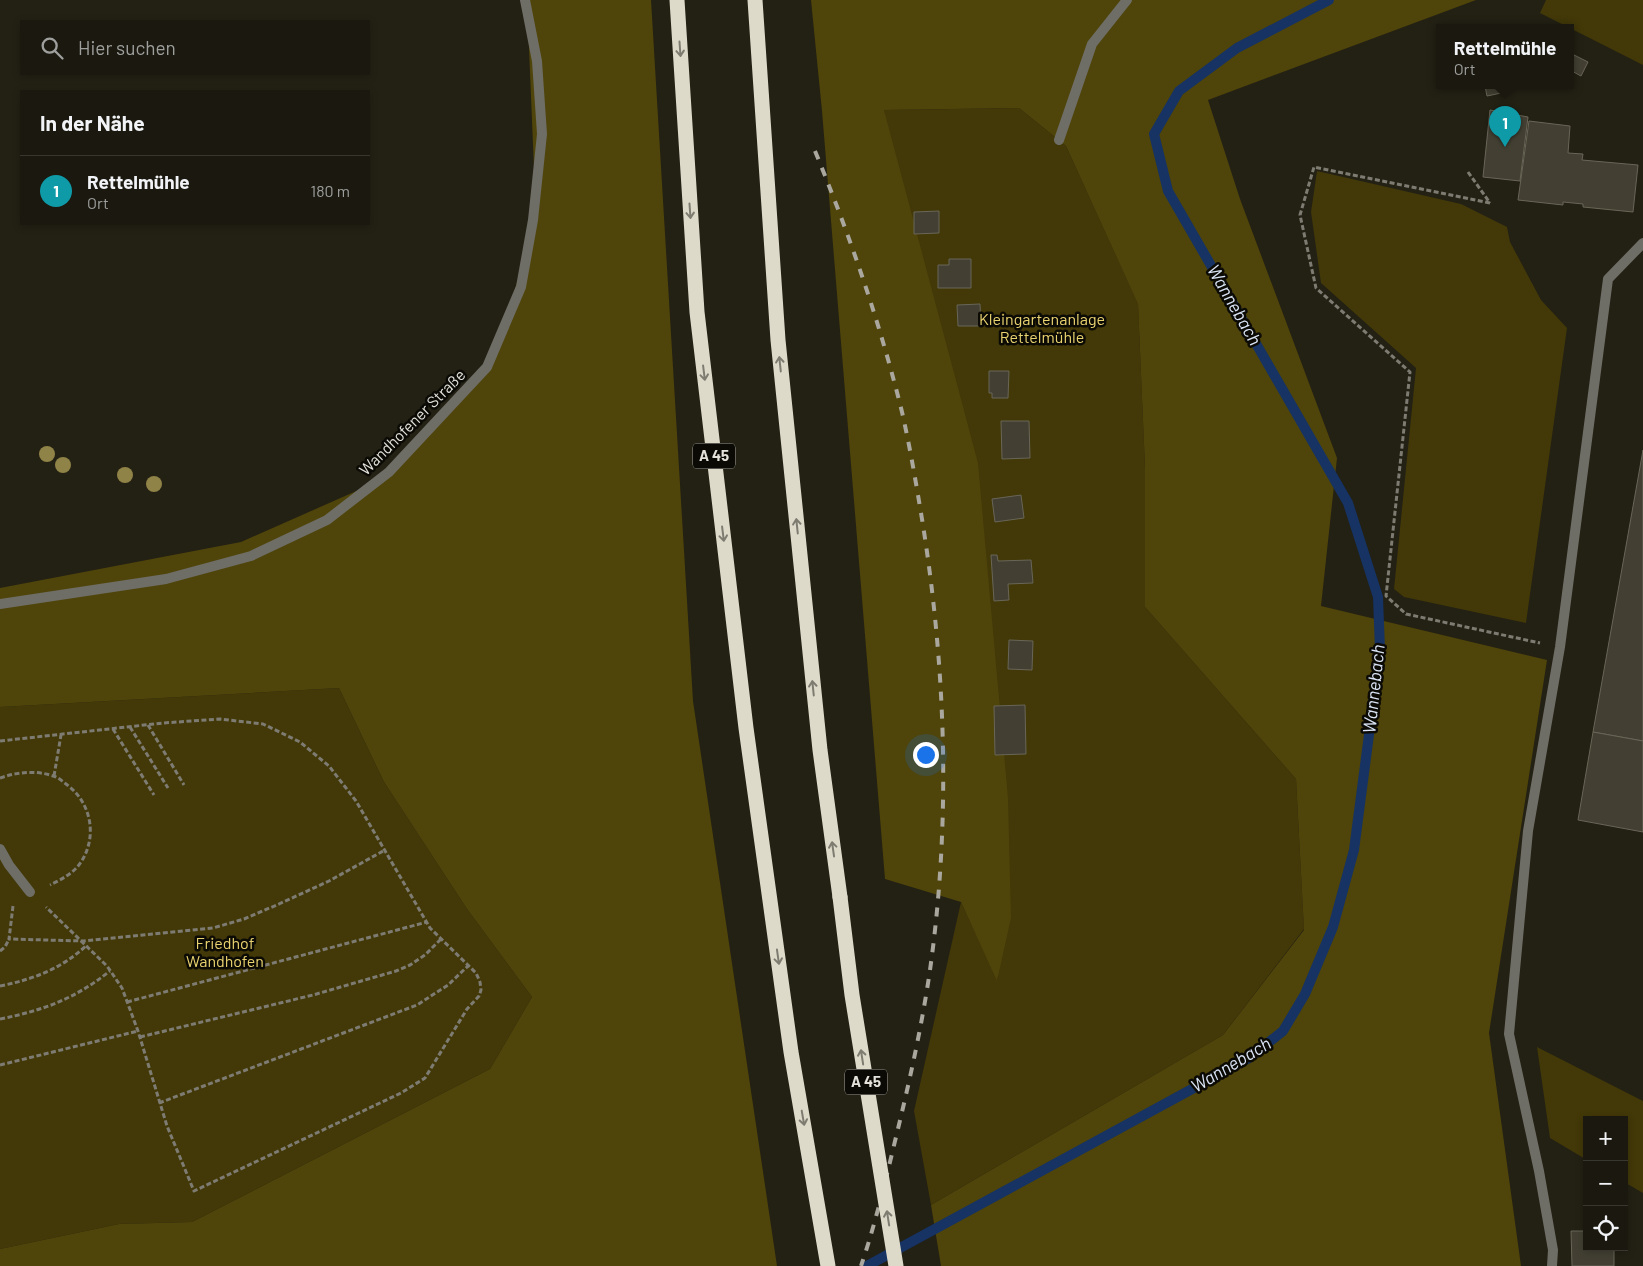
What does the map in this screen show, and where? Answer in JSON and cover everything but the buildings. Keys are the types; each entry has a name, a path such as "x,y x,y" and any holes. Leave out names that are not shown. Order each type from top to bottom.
{"highway":[{"name":"A 45","path":"677,0 697,312 746,728 791,1052 828,1266"},
{"name":"A 45","path":"755,0 778,340 820,750 852,995 896,1266"}],"street":[{"name":"Wandhofener Straße","path":"0,604 166,578 251,556 327,520 389,472 487,367 521,287 535,201 542,134 537,61 525,0"},
{"path":"1059,140 1092,44 1128,0"},
{"path":"1552,1266 1553,1250 1540,1171 1509,1034 1528,831 1560,647 1608,279 1643,243"},
{"path":"0,849 30,892"}],"path":[{"path":"1468,172 1490,203 1314,167 1300,215 1316,288 1410,372 1386,596 1406,614 1560,647"},
{"path":"0,741 220,719 263,724 300,742 329,766 351,794 430,928 476,973 480,982 481,990 479,996 467,1010 425,1078 401,1093 194,1191 159,1103 140,1037 122,988 87,945 30,892 66,877 80,864 88,850 91,833 87,808 74,790 54,776 33,772 0,778"},
{"path":"148,725 184,785"},
{"path":"130,727 168,788"},
{"path":"113,729 154,795"},
{"path":"54,776 61,735"},
{"path":"9,938 83,941 213,928 244,919 279,904 329,881 385,850"},
{"path":"0,951 5,947 9,938 16,874"},
{"path":"128,1002 427,922"},
{"path":"140,1037 313,994 396,971 410,965 425,955 442,939"},
{"path":"0,986 28,980 54,969 76,955 87,945"},
{"path":"159,1103 417,1005 448,985 468,966"},
{"path":"0,1019 44,1009 74,996 110,971"},
{"path":"0,1065 138,1031"}],"green space":[{"path":"1546,0 1643,0 1643,65 1574,30 1574,24 1562,24 1540,13"},
{"name":"Kleingartenanlage Rettelmühle","path":"1019,108 1066,146 1138,303 1145,468 1145,607 1296,779 1304,929 1223,1035 931,1205 914,1111 961,902 998,980 884,110"},
{"path":"1317,171 1461,204 1507,227 1510,242 1541,300 1567,328 1526,623 1404,597 1394,589 1416,368 1321,283 1311,212"},
{"name":"Friedhof Wandhofen","path":"339,688 384,782 467,909 532,997 490,1069 192,1222 119,1224 0,1249 0,707"},
{"path":"1537,1047 1643,1101 1643,1193 1628,1184 1628,1116 1583,1116 1583,1158 1550,1138"}],"shaded area":[{"path":"527,0 651,0 693,701 777,1266 0,1266 0,1249 119,1224 192,1222 490,1069 532,997 467,909 384,782 339,688 0,707 0,588 241,542 388,477 494,361 536,217"},
{"path":"811,0 1476,0 1208,100 1240,199 1337,458 1321,606 1547,660 1489,1033 1521,1266 941,1266 931,1205 1223,1035 1304,930 1296,779 1145,607 1145,468 1138,304 1066,146 1019,108 884,110 978,463 1008,798 1011,918 997,981 961,902 885,879 822,111"}],"waterway":[{"name":"Wannebach","path":"867,1266 1249,1058 1283,1031 1305,994 1333,927 1354,850 1380,650 1378,597 1348,503 1168,191 1154,134 1179,91 1237,48 1329,0"}],"railway":[{"path":"815,151 863,280 902,412 922,519 930,575 941,688 943,744 941,858 930,970 902,1113 861,1266"}],"place":[{"name":"Rettelmühle","path":"1505,147"}]}
